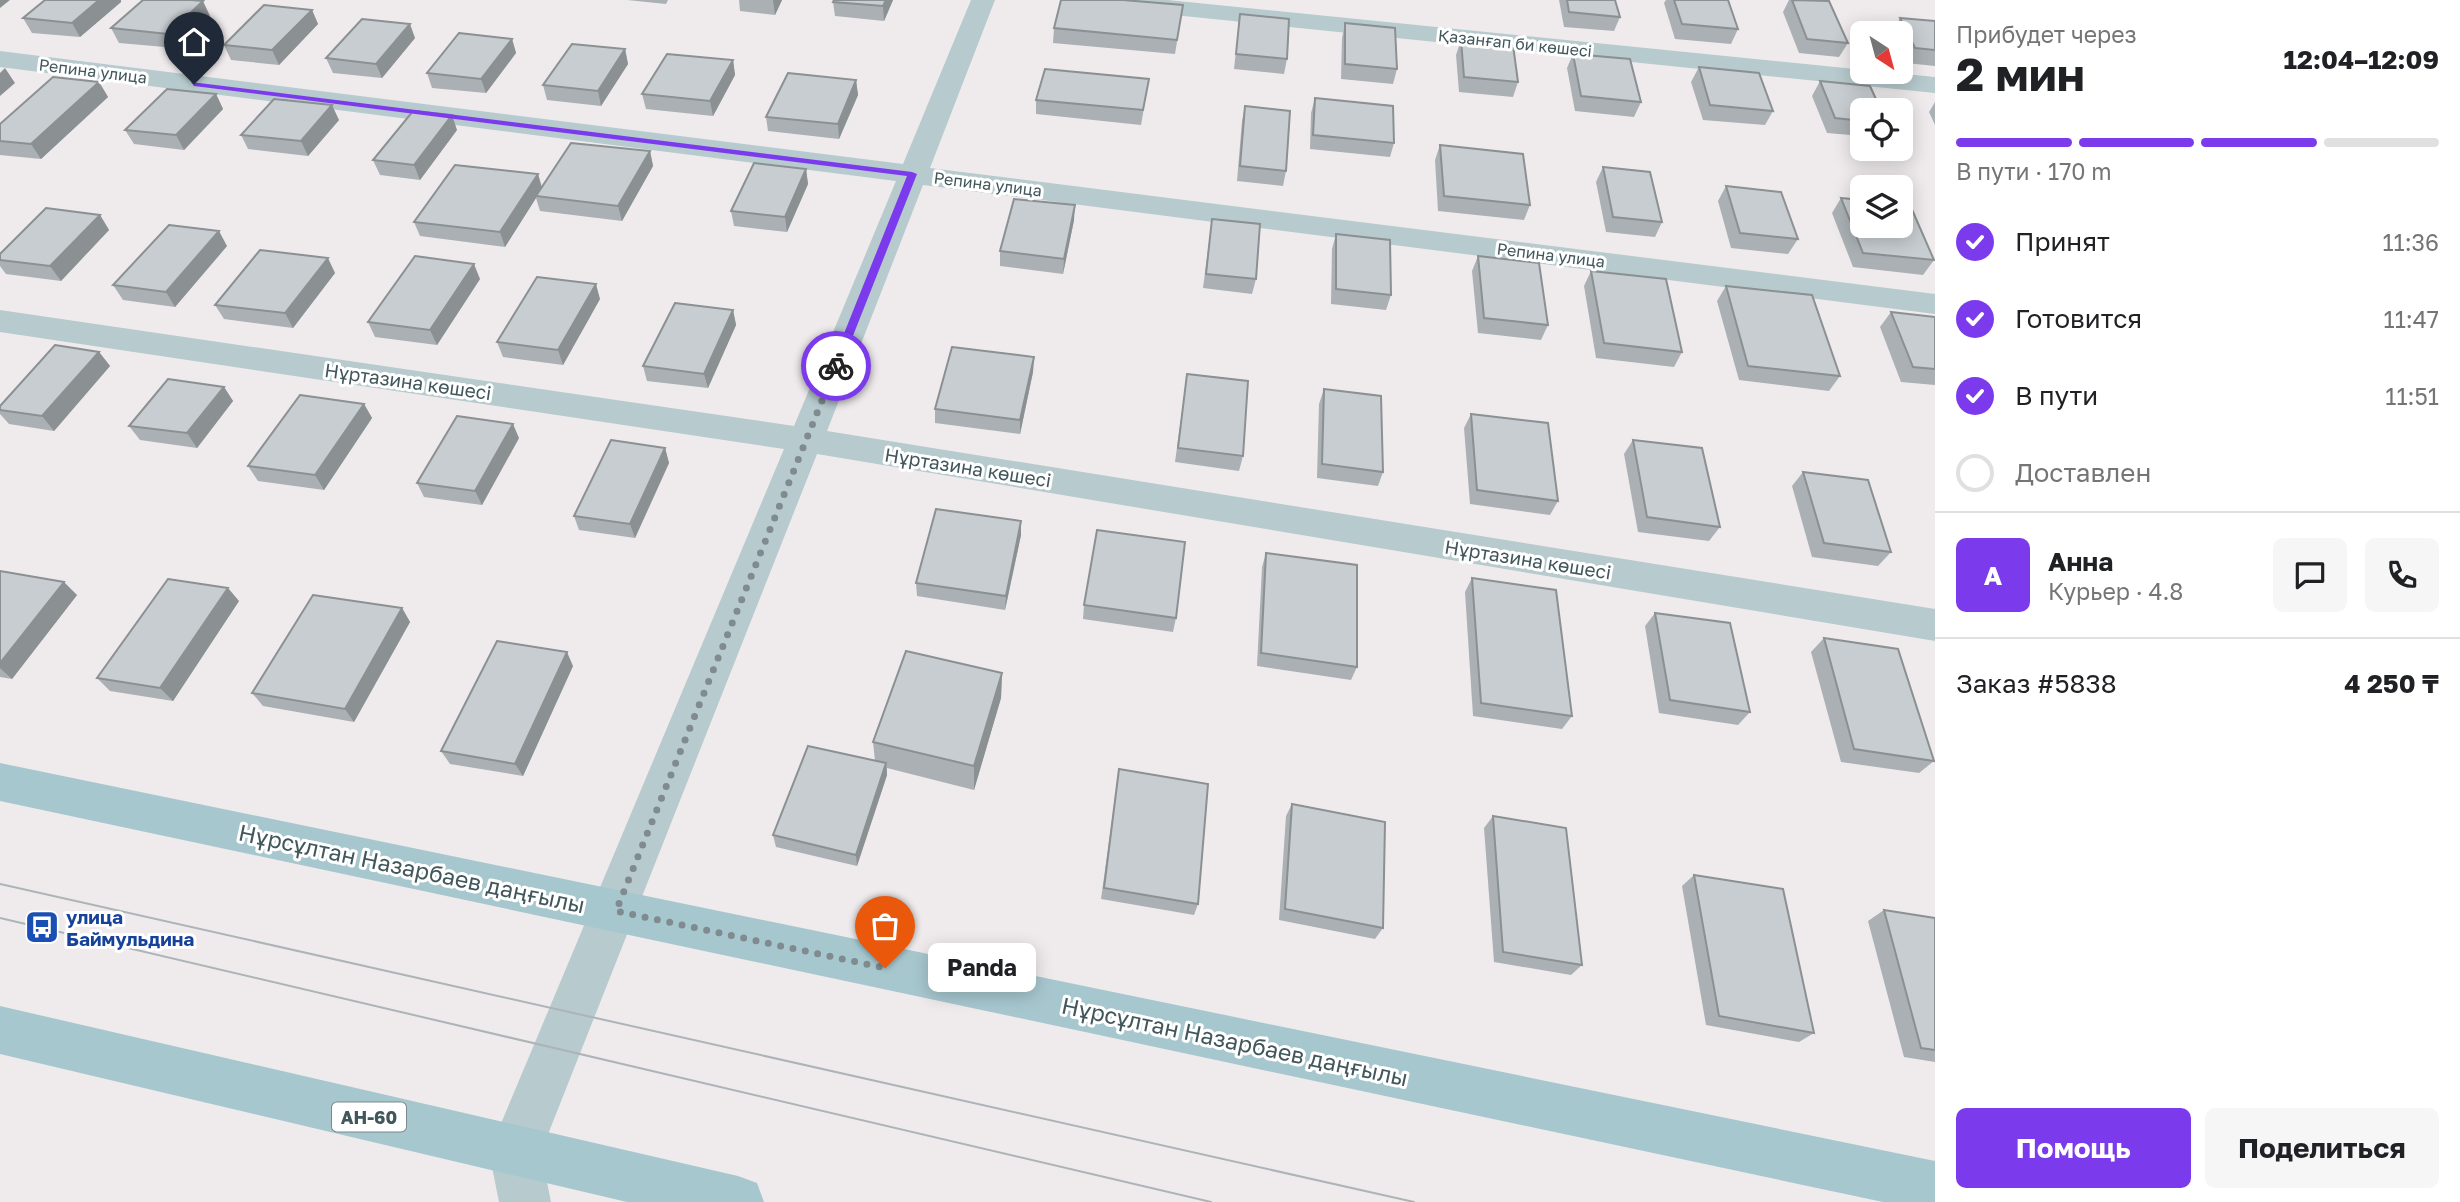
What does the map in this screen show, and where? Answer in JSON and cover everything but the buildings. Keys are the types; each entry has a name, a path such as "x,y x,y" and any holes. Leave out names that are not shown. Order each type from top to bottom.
{"main road":[{"name":"Нұрсұлтан Назарбаев даңғылы","path":"0,782 1935,1187"},
{"name":"АН-60","path":"0,1030 738,1202"}],"street":[{"path":"525,1202 515,1152 616,911 983,0"},
{"name":"Қазанғап би көшесі","path":"1095,0 1935,85"},
{"name":"Репина улица","path":"0,59 1935,304"},
{"name":"Нұртазина көшесі","path":"0,321 806,440 1935,625"}],"tram line":[{"path":"0,884 1414,1202"},
{"path":"0,918 1211,1202"}],"way so far":[{"path":"836,366 616,911 885,968"}],"place":[{"name":"улица Баймульдина","path":"42,927"},
{"name":"Panda","path":"885,968"}],"route":[{"path":"194,84 912,174 836,366"}]}
